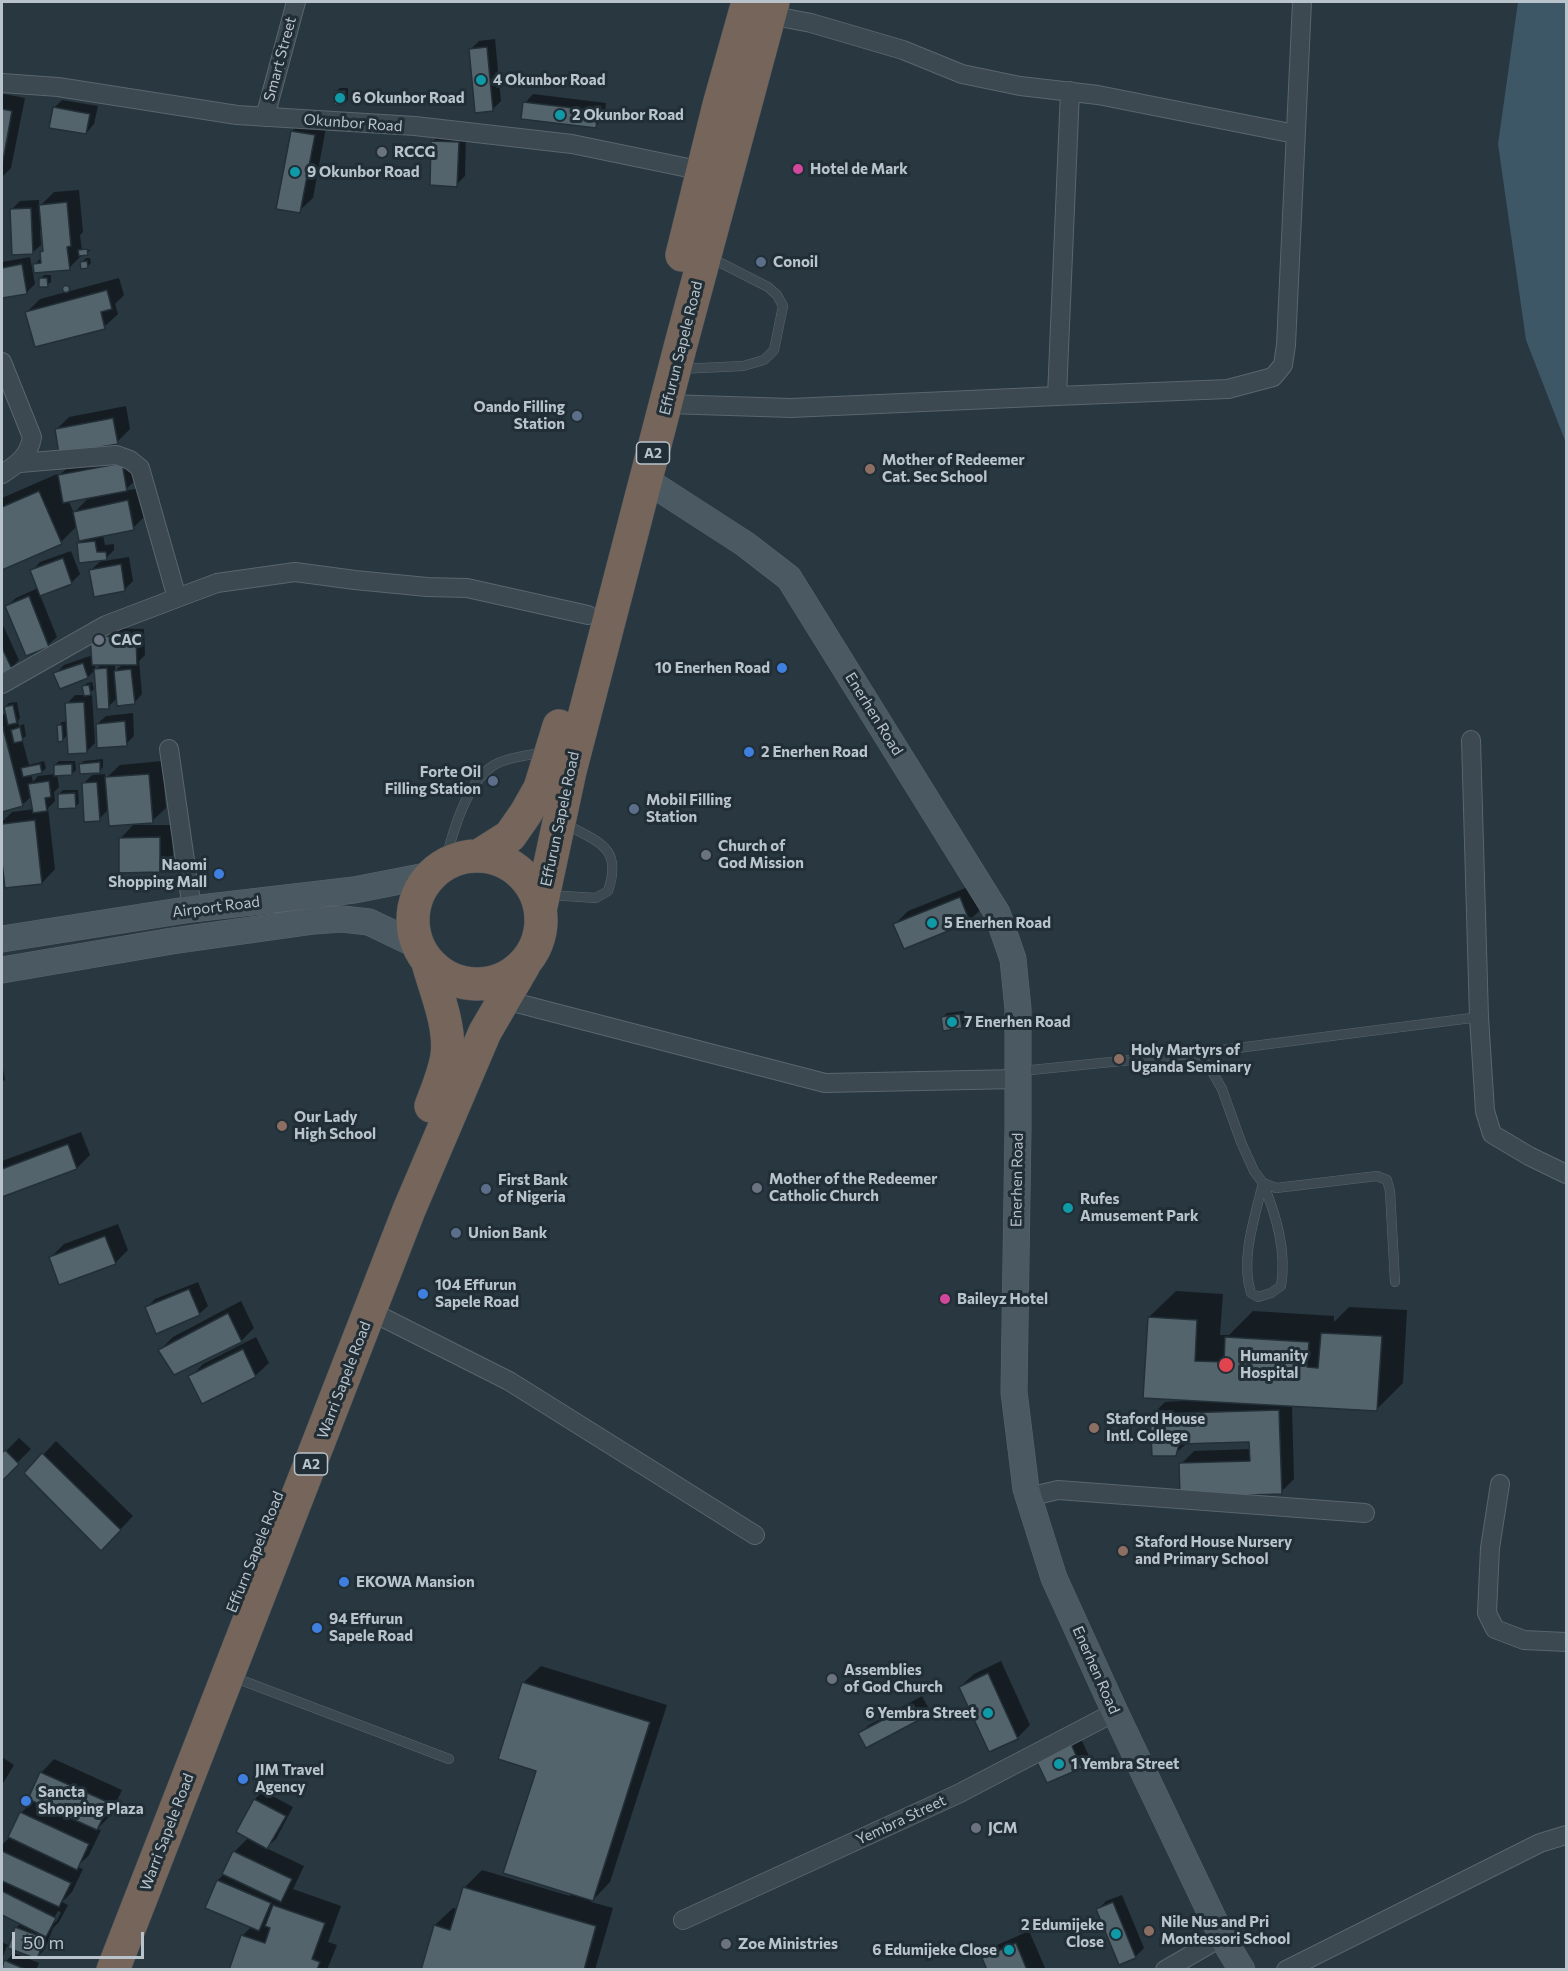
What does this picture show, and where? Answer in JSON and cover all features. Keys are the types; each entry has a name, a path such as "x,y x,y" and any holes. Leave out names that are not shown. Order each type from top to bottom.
{"highway":[{"name":"Effurun Sapele Road","path":"480,855 510,836 540,788 552,751 640,421 703,171 764,6"},
{"name":"Effurun Sapele Road","path":"542,900 570,771 705,255 764,6"},
{"name":"A2","path":"480,855 501,860 519,870 533,886 542,900 542,927 537,947 524,965 507,978 487,984 465,984 445,976 423,954 412,927 414,908 420,890 438,869 462,857 480,855"},
{"name":"Effurn Sapele Road","path":"92,1970 443,1074 447,1038 423,954"},
{"name":"Warri Sapele Road","path":"113,1970 409,1210 471,1061 524,965"}],"street":[{"name":"Smart Street","path":"265,117 296,2"},
{"path":"667,404 791,408 1228,389 1273,377 1283,365 1286,345 1302,2"},
{"path":"764,6 811,23 903,50 962,74 1020,86 1098,95 1295,134"},
{"name":"Okunbor Road","path":"2,83 58,87 237,115 415,126 572,144 703,171"},
{"path":"1057,396 1070,92"},
{"path":"2,362 32,437 30,448 20,463 2,474"},
{"path":"20,463 116,455 130,460 140,468 177,598"},
{"name":"Enerhen Road","path":"646,480 745,544 789,578 997,913 1013,959 1018,1009 1014,1392 1026,1489 1054,1578 1222,1937 1242,1970"},
{"path":"2,684 106,625 217,583 295,572 427,587 467,588 588,615"},
{"path":"1472,740 1479,1017 1485,1111 1492,1134 1566,1174"},
{"path":"169,749 192,909"},
{"name":"Airport Road","path":"2,939 192,909 354,890 438,869"},
{"name":"Airport Road","path":"2,970 172,941 342,919 369,922 423,954"},
{"path":"83,926 87,956"},
{"path":"505,1000 825,1083 1018,1075"},
{"path":"370,1311 509,1381 755,1535"},
{"path":"1500,1484 1490,1548 1487,1613 1495,1629 1524,1640 1566,1642"},
{"path":"1028,1497 1058,1490 1365,1513"},
{"name":"Yembra Street","path":"683,1920 958,1794 1115,1712"},
{"path":"1286,1970 1540,1843 1566,1835"},
{"path":"1165,1970 1222,1937"}],"lane":[{"path":"675,370 743,366 764,360 774,350 783,306 777,295 768,287 705,255"},
{"path":"438,869 464,805 481,775 499,762 552,751"},
{"path":"542,900 596,898 608,891 613,878 614,865 609,852 601,844 559,821"},
{"path":"1018,1075 1479,1017"},
{"path":"1191,1054 1209,1066 1222,1089 1241,1142 1254,1171 1263,1183 1274,1210 1283,1272 1281,1286 1271,1293 1258,1297 1251,1293 1247,1280 1246,1258 1263,1183"},
{"path":"1263,1183 1276,1188 1377,1176 1387,1180 1390,1191 1395,1282"},
{"path":"228,1675 448,1760"}],"water":[{"path":"1518,2 1566,2 1566,443 1526,340 1498,144"}],"building":[{"name":"4 Okunbor Road","path":"487,47 493,111 475,113 469,49"},
{"name":"6 Okunbor Road","path":"335,91 345,91 345,105 334,105"},
{"name":"2 Okunbor Road","path":"523,102 598,111 596,128 521,119"},
{"path":"53,107 90,114 86,134 49,128"},
{"path":"2,109 12,111 2,166"},
{"name":"9 Okunbor Road","path":"291,131 315,135 300,213 276,209"},
{"path":"431,141 459,142 457,187 430,185"},
{"path":"67,202 71,246 67,247 70,270 34,273 33,264 41,263 40,252 43,251 39,205"},
{"path":"31,208 33,254 12,255 10,209"},
{"path":"87,249 88,255 79,256 78,250"},
{"path":"87,261 88,268 81,269 80,262"},
{"path":"22,264 27,294 2,298 2,268"},
{"path":"39,278 47,278 48,287 39,287"},
{"path":"66,286 69,289 66,292 63,289"},
{"path":"107,290 112,309 101,312 105,329 35,347 25,312"},
{"path":"113,418 118,444 59,454 55,429"},
{"path":"122,463 127,491 63,503 58,475"},
{"path":"39,491 62,544 2,570 2,507"},
{"path":"128,500 134,530 79,541 73,512"},
{"path":"95,541 97,552 106,552 107,560 79,563 77,543"},
{"path":"63,558 72,584 40,596 30,570"},
{"path":"121,564 125,591 94,597 89,570"},
{"path":"29,596 49,647 26,656 5,606"},
{"path":"90,636 136,637 137,665 92,665"},
{"path":"2,648 12,669 2,674"},
{"path":"83,663 88,678 60,689 53,673"},
{"path":"107,668 109,709 97,709 94,669"},
{"path":"131,669 135,704 117,706 114,671"},
{"path":"89,685 91,695 84,696 82,686"},
{"path":"84,702 87,753 68,754 65,703"},
{"path":"13,705 17,723 8,725 4,707"},
{"path":"125,721 127,746 97,748 96,724"},
{"path":"2,724 23,806 2,812"},
{"path":"57,725 62,725 63,741 58,742"},
{"path":"20,727 23,741 14,743 11,730"},
{"path":"100,762 100,773 80,774 79,764"},
{"path":"40,764 42,773 23,777 21,768"},
{"path":"72,764 72,775 54,776 54,765"},
{"path":"149,774 153,823 109,826 105,777"},
{"path":"49,781 51,797 45,798 47,811 33,813 28,784"},
{"path":"97,782 100,821 84,822 82,783"},
{"path":"75,793 76,808 58,809 58,794"},
{"path":"35,820 42,884 5,888 2,824"},
{"path":"160,837 160,872 119,873 119,838"},
{"name":"5 Enerhen Road","path":"960,897 970,922 904,949 893,924"},
{"name":"7 Enerhen Road","path":"960,1014 962,1028 943,1031 941,1017"},
{"path":"68,1144 77,1169 2,1197 2,1169"},
{"path":"105,1236 116,1264 59,1285 49,1257"},
{"path":"189,1289 200,1315 156,1334 145,1307"},
{"path":"228,1313 242,1342 174,1375 158,1350"},
{"name":"Humanity Hospital","path":"1148,1317 1197,1320 1195,1361 1224,1362 1225,1337 1309,1342 1307,1367 1318,1368 1321,1333 1382,1336 1377,1411 1143,1398"},
{"path":"243,1349 256,1377 202,1404 188,1376"},
{"path":"1279,1410 1282,1494 1180,1497 1179,1463 1250,1461 1249,1442 1179,1444 1176,1456 1152,1456 1150,1414"},
{"path":"5,1450 19,1464 2,1481 2,1453"},
{"path":"42,1453 121,1530 101,1551 24,1473"},
{"name":"6 Yembra Street","path":"988,1673 1018,1739 989,1752 959,1687"},
{"path":"522,1682 650,1722 593,1901 503,1873 536,1771 498,1759"},
{"path":"913,1704 921,1719 866,1748 858,1733"},
{"name":"1 Yembra Street","path":"1071,1744 1082,1768 1047,1783 1036,1760"},
{"path":"40,1772 110,1803 97,1830 28,1799"},
{"path":"254,1799 286,1816 267,1849 236,1832"},
{"path":"20,1812 89,1844 77,1870 8,1837"},
{"path":"2,1851 71,1883 59,1907 2,1881"},
{"path":"233,1851 292,1879 281,1902 222,1874"},
{"path":"217,1880 271,1903 259,1931 205,1908"},
{"path":"463,1887 596,1926 584,1970 421,1970 434,1925 450,1930"},
{"path":"2,1891 56,1918 46,1937 2,1915"},
{"name":"2 Edumijeke Close","path":"1113,1902 1136,1958 1119,1965 1096,1909"},
{"path":"273,1905 325,1923 312,1959 320,1962 317,1970 229,1970 241,1935 265,1943 270,1928 265,1926"},
{"path":"15,1927 45,1938 37,1959 8,1948"},
{"name":"6 Edumijeke Close","path":"1016,1943 1027,1970 987,1970 982,1958"},
{"path":"4,1960 27,1970 2,1970"}],"place":[{"name":"4 Okunbor Road","path":"481,80"},
{"name":"6 Okunbor Road","path":"340,98"},
{"name":"2 Okunbor Road","path":"560,115"},
{"name":"RCCG","path":"382,152"},
{"name":"Hotel de Mark","path":"798,169"},
{"name":"9 Okunbor Road","path":"295,172"},
{"name":"Conoil","path":"761,262"},
{"name":"Oando Filling Station","path":"577,416"},
{"name":"Mother of Redeemer Cat. Sec School","path":"870,469"},
{"name":"CAC","path":"99,640"},
{"name":"10 Enerhen Road","path":"782,668"},
{"name":"2 Enerhen Road","path":"749,752"},
{"name":"Forte Oil Filling Station","path":"493,781"},
{"name":"Mobil Filling Station","path":"634,809"},
{"name":"Church of God Mission","path":"706,855"},
{"name":"Naomi Shopping Mall","path":"219,874"},
{"name":"5 Enerhen Road","path":"932,923"},
{"name":"7 Enerhen Road","path":"952,1022"},
{"name":"Holy Martyrs of Uganda Seminary","path":"1119,1059"},
{"name":"Our Lady High School","path":"282,1126"},
{"name":"Mother of the Redeemer Catholic Church","path":"757,1188"},
{"name":"First Bank of Nigeria","path":"486,1189"},
{"name":"Rufes Amusement Park","path":"1068,1208"},
{"name":"Union Bank","path":"456,1233"},
{"name":"104 Effurun Sapele Road","path":"423,1294"},
{"name":"Baileyz Hotel","path":"945,1299"},
{"name":"Humanity Hospital","path":"1226,1365"},
{"name":"Staford House Intl. College","path":"1094,1428"},
{"name":"Staford House Nursery and Primary School","path":"1123,1551"},
{"name":"EKOWA Mansion","path":"344,1582"},
{"name":"94 Effurun Sapele Road","path":"317,1628"},
{"name":"Assemblies of God Church","path":"832,1679"},
{"name":"6 Yembra Street","path":"988,1713"},
{"name":"1 Yembra Street","path":"1059,1764"},
{"name":"JIM Travel Agency","path":"243,1779"},
{"name":"Sancta Shopping Plaza","path":"26,1801"},
{"name":"JCM","path":"976,1828"},
{"name":"Nile Nus and Pri Montessori School","path":"1149,1931"},
{"name":"2 Edumijeke Close","path":"1116,1934"},
{"name":"Zoe Ministries","path":"726,1944"},
{"name":"6 Edumijeke Close","path":"1009,1950"}]}
